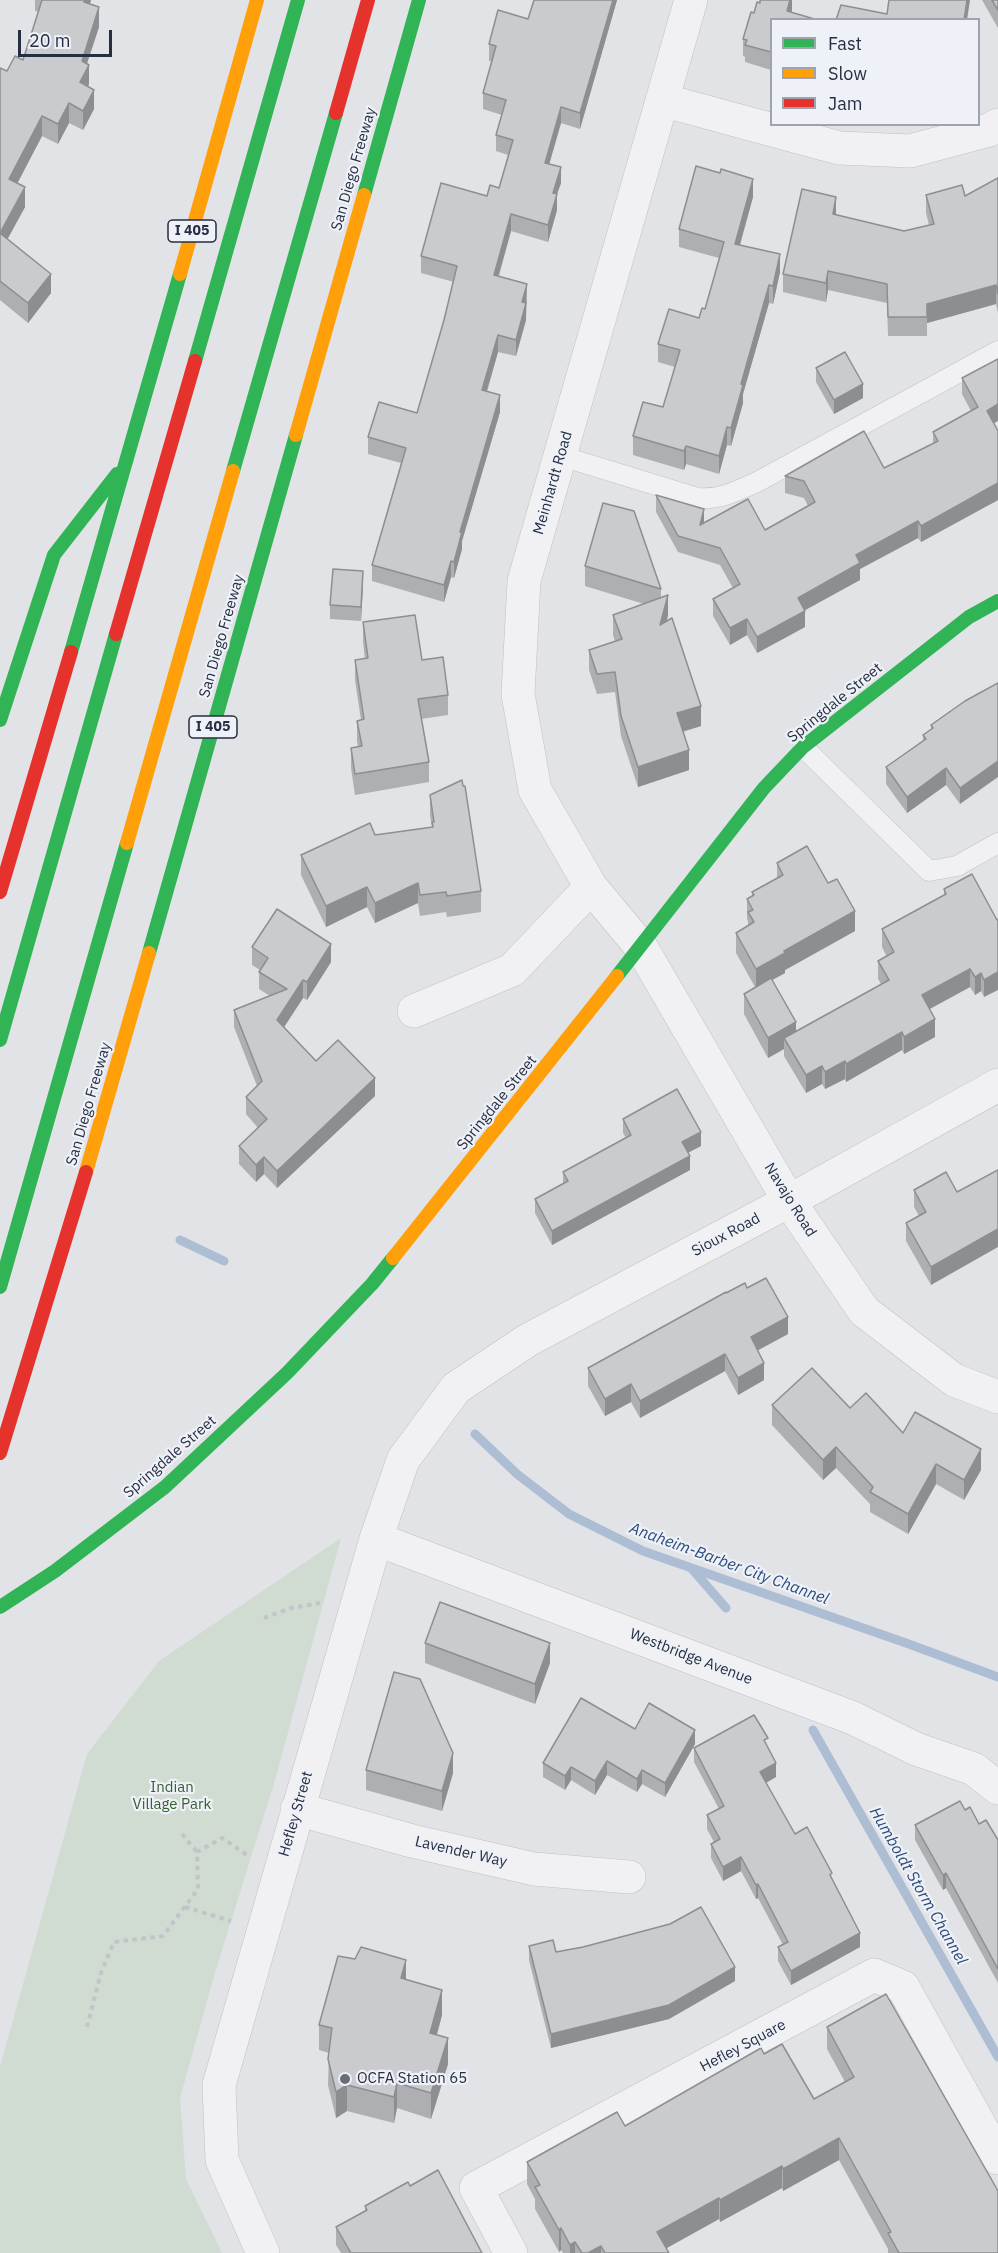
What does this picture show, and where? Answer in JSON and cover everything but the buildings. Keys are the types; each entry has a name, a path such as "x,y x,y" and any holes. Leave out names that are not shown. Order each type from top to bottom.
{"main road":[{"name":"I 405","path":"0,892 128,461 257,0"},
{"path":"0,1040 298,0"},
{"path":"0,1287 368,0"},
{"name":"San Diego Freeway","path":"0,1453 99,1131 419,0"},
{"path":"0,720 54,555 128,461"},
{"name":"Springdale Street","path":"0,1607 54,1571 165,1487 287,1373 372,1284 641,947 764,788 803,747 969,616 998,601"}],"street":[{"name":"Meinhardt Road","path":"641,947 591,886 535,790 518,694 524,581 691,0"},
{"path":"662,100 839,148 910,151 989,130 998,125"},
{"path":"414,1011 512,970 591,886"},
{"name":"Navajo Road","path":"641,947 789,1201 864,1311 954,1380 998,1397"},
{"name":"Sioux Road","path":"456,1388 528,1340 789,1201 998,1084"},
{"name":"Hefley Street","path":"263,2253 222,2160 219,2085 376,1539 403,1460 456,1388"},
{"name":"Westbridge Avenue","path":"376,1539 853,1718 916,1749 974,1769 998,1788"},
{"name":"Lavender Way","path":"297,1809 412,1841 534,1869 629,1877"},
{"name":"Hefley Square","path":"511,2253 476,2188 874,1975 903,1988 998,2158"}],"lane":[{"path":"561,456 698,498 713,499 732,494 757,482 998,351"},
{"path":"803,747 929,871 957,866 998,843"}],"path":[{"path":"264,1618 291,1608 320,1603"},
{"path":"87,2027 101,1972 114,1942 163,1936 198,1889 197,1852 182,1834"},
{"path":"197,1852 222,1838 250,1858"},
{"path":"185,1907 231,1921"}],"green space":[{"name":"Indian Village Park","path":"341,1538 275,1780 214,1976 180,2098 186,2179 222,2253 0,2253 0,2067 87,1754 159,1661"}],"waterway":[{"path":"180,1240 224,1261"},
{"name":"Anaheim-Barber City Channel","path":"475,1434 517,1474 569,1514 643,1551 998,1677"},
{"path":"692,1569 726,1608"},
{"name":"Humboldt Storm Channel","path":"813,1730 998,2057"}],"traffic: fast":[{"path":"195,361 298,0"},
{"path":"364,195 419,0"},
{"path":"233,471 336,113"},
{"path":"71,652 180,274"},
{"path":"149,953 296,435"},
{"path":"0,720 54,555 117,474"},
{"path":"617,976 764,788 803,747 969,617 998,601"},
{"path":"0,1040 116,634"},
{"path":"0,1287 127,843"},
{"path":"0,1607 55,1571 165,1487 287,1373 372,1284 393,1258"}],"traffic: slow":[{"path":"180,274 257,0"},
{"path":"296,435 364,195"},
{"path":"127,843 233,471"},
{"path":"86,1172 149,953"},
{"path":"393,1258 617,976"}],"traffic: jam":[{"path":"336,113 368,0"},
{"path":"116,634 195,361"},
{"path":"0,892 71,652"},
{"path":"0,1453 86,1172"}],"place":[{"name":"OCFA Station 65","path":"345,2079"}]}
